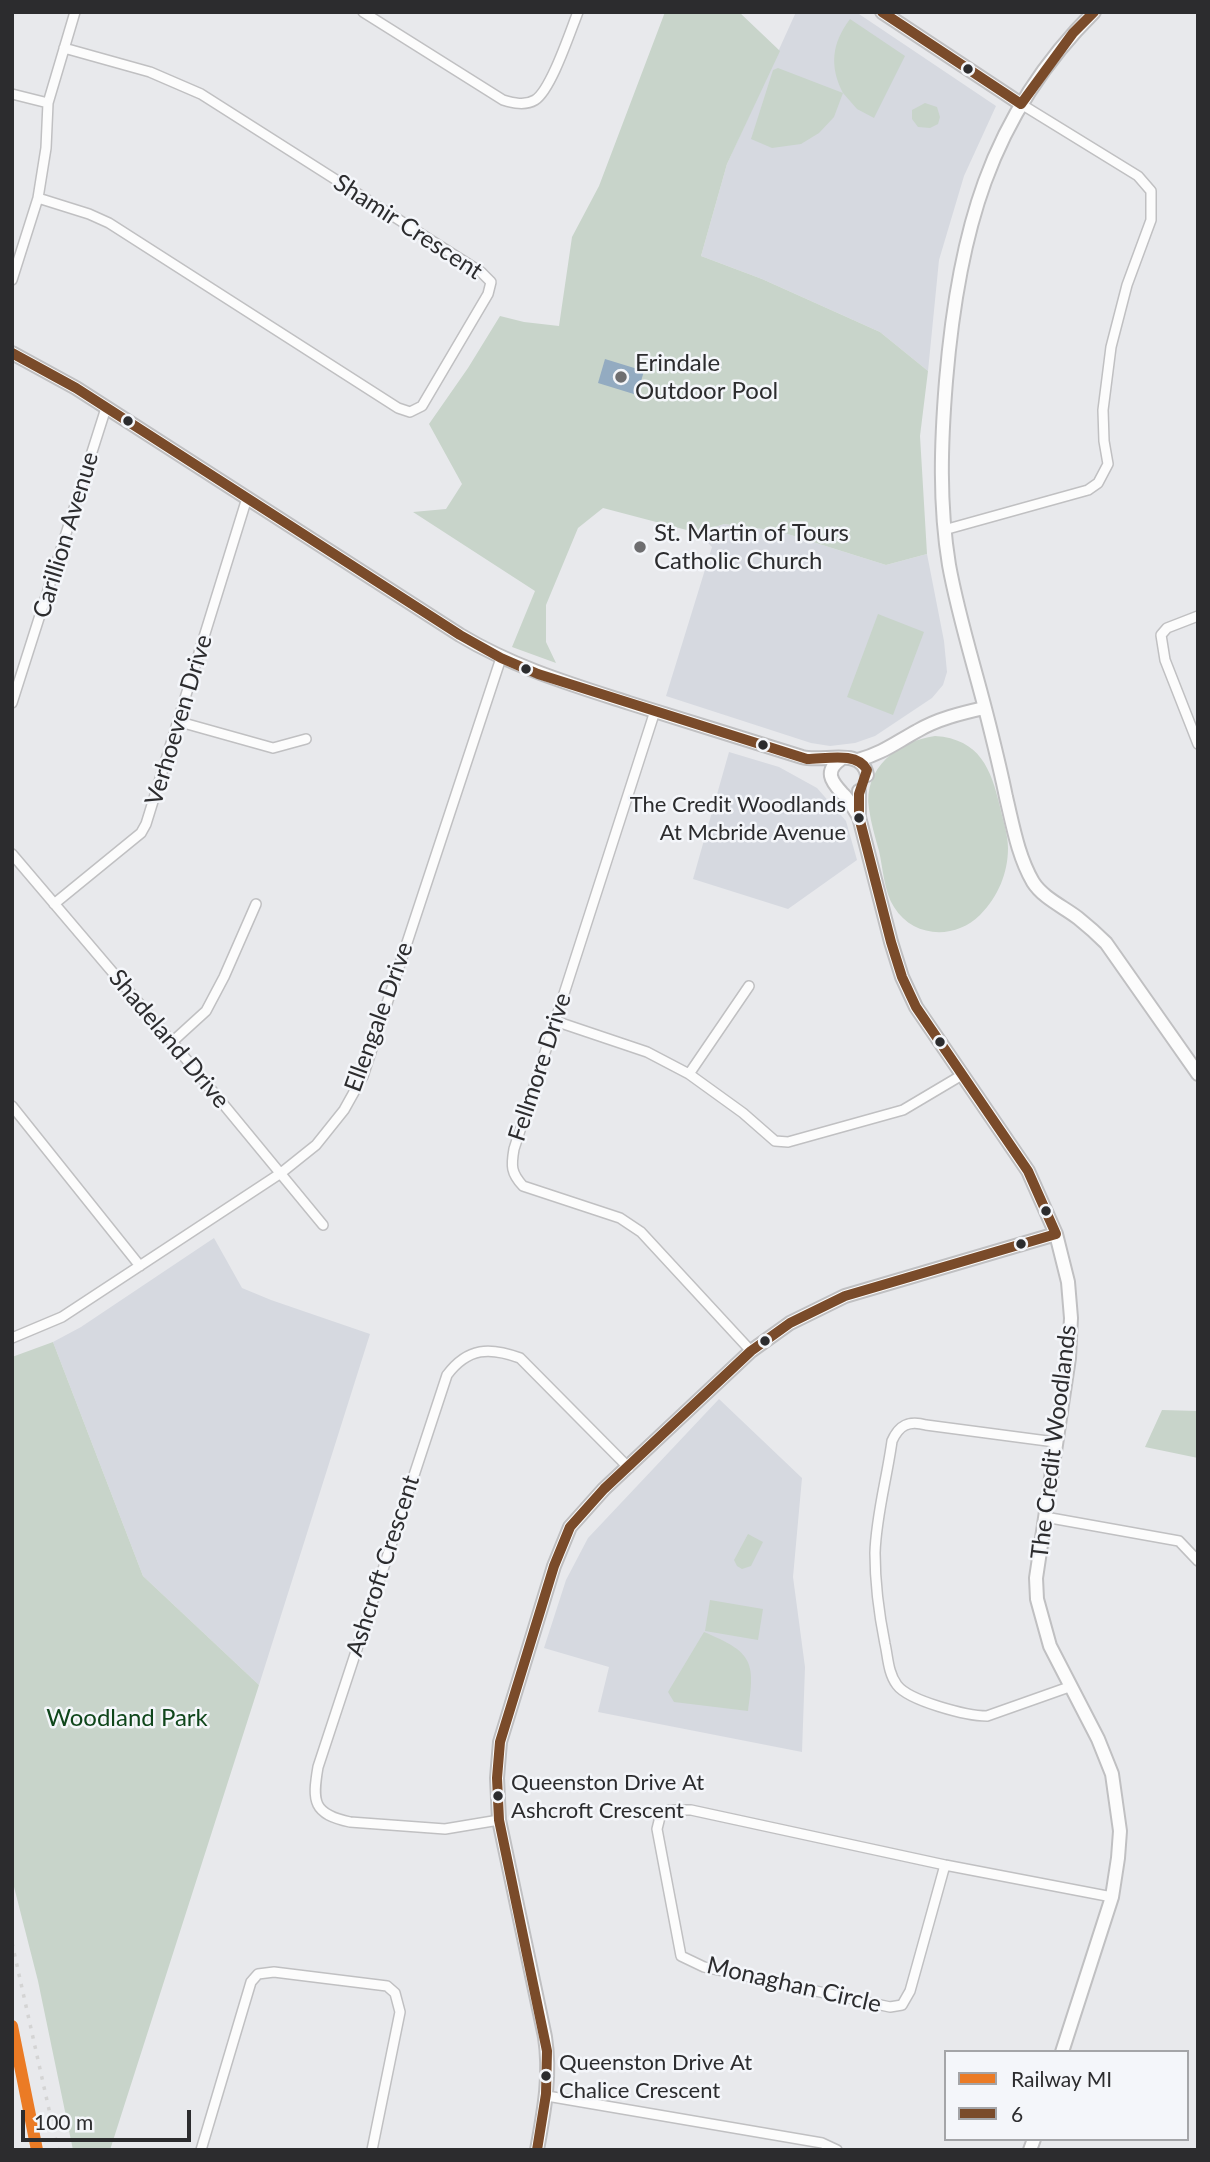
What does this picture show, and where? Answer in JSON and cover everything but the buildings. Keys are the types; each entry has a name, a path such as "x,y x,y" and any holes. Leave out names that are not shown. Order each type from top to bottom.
{"street":[{"path":"12,280 38,198 46,148 48,103 75,12"},
{"path":"363,12 503,100 518,104 534,101 545,90 578,12"},
{"path":"882,12 1021,104 1138,176 1151,191 1151,220 1127,285 1111,346 1103,410 1108,464 1098,483 1088,490 944,530"},
{"path":"1094,12 1073,33 1021,104 986,174 972,218 950,331 941,435 944,530 956,596 1016,843 1035,884 1094,930 1106,943 1198,1074"},
{"name":"Shamir Crescent","path":"38,198 109,223 398,408 410,412 422,406 488,294 491,282 481,272 201,94 150,72 64,48"},
{"path":"12,94 48,103"},
{"path":"12,353 58,377 460,635 501,658 549,677 807,759 853,758 866,769 867,775"},
{"name":"Carillion Avenue","path":"12,703 106,408"},
{"name":"Verhoeven Drive","path":"54,904 141,833 146,824 180,722 247,498"},
{"path":"1198,616 1167,628 1161,635 1165,660 1198,744"},
{"name":"Ellengale Drive","path":"12,1338 62,1317 281,1173 316,1145 344,1110 363,1076 501,658"},
{"path":"858,760 880,754 919,729 984,708"},
{"name":"Fellmore Drive","path":"655,711 510,1168 523,1186 620,1218 640,1232 751,1351"},
{"path":"180,722 273,748 306,739"},
{"path":"807,759 842,792 848,794 863,786 880,754"},
{"path":"831,779 833,767 841,759"},
{"name":"The Credit Woodlands","path":"859,790 859,817 902,977 916,1007 1028,1171 1056,1234 1068,1282 1072,1318 1066,1381 1036,1578 1037,1599 1050,1646 1098,1739 1112,1774 1120,1831 1112,1897 1063,2050"},
{"name":"The Credit Woodlands","path":"842,792 859,817"},
{"name":"Shadeland Drive","path":"12,854 323,1225"},
{"path":"172,1042 206,1011 256,904"},
{"path":"689,1074 749,986"},
{"path":"555,1021 647,1052 689,1074 743,1113 775,1141 788,1142 903,1110 962,1074"},
{"path":"12,1106 140,1266"},
{"path":"537,2150 547,2096 549,2062 499,1820 497,1778 499,1742 554,1566 570,1527 593,1500 751,1351 790,1323 845,1296 1056,1234"},
{"name":"Ashcroft Crescent","path":"499,1820 445,1829 350,1822 335,1819 322,1812 314,1792 322,1754 447,1375 454,1366 476,1353 499,1350 520,1359 629,1468"},
{"path":"1055,1442 914,1422 901,1426 892,1441 875,1550 876,1588 888,1665 896,1684 905,1693 949,1709 987,1716 999,1714 1069,1687"},
{"path":"1045,1517 1179,1541 1198,1561"},
{"name":"Monaghan Circle","path":"945,1865 911,1991 902,2005 890,2007 704,1967 681,1956 657,1829 660,1817 669,1810 691,1810 945,1865 1112,1897"},
{"path":"201,2150 251,1982 258,1974 274,1972 387,1986 394,1993 400,2012 372,2150"},
{"path":"547,2096 822,2143 837,2150"}],"shaded area":[{"path":"796,12 856,12 996,106 964,176 939,260 928,371 880,332 762,279 701,256 727,164"},
{"path":"724,524 778,531 886,565 927,554 944,641 947,672 943,685 932,698 875,736 855,743 830,746 811,743 666,696 712,547 698,533"},
{"path":"729,752 779,767 817,788 846,821 857,860 788,909 693,879"},
{"path":"214,1238 242,1288 370,1334 259,1685 143,1576 53,1342 81,1327"},
{"path":"719,1399 802,1478 793,1577 805,1667 802,1752 598,1712 609,1667 544,1648 566,1580 588,1538"}],"green space":[{"path":"665,12 739,12 780,51 727,164 701,256 762,279 880,332 928,371 920,436 927,554 886,565 778,531 724,524 698,533 603,508 578,528 546,605 546,642 556,663 512,647 535,591 413,512 446,509 462,484 429,424 500,316 559,326 572,237 599,186"},
{"path":"850,19 905,56 874,118 857,109 843,93 836,73 834,55 839,37"},
{"path":"778,68 843,93 834,117 819,133 801,144 772,148 751,139 773,70"},
{"path":"925,103 937,107 940,117 938,124 930,128 918,127 912,119 912,110"},
{"path":"878,614 924,632 893,715 847,697"},
{"path":"935,736 963,743 981,758 996,793 1008,848 1004,875 986,908 970,923 947,932 923,930 912,925 894,907 886,887 869,809 872,781 877,769 886,759 908,744"},
{"name":"Woodland Park","path":"53,1342 143,1576 259,1685 110,2150 73,2150 38,1981 12,1879 12,1357"},
{"path":"1162,1410 1198,1411 1198,1458 1145,1447"},
{"path":"748,1534 763,1542 751,1566 742,1569 734,1560"},
{"path":"710,1600 763,1609 758,1640 705,1631"},
{"path":"704,1632 732,1646 747,1660 751,1680 748,1711 674,1702 668,1692"}],"water":[{"name":"Erindale Outdoor Pool","path":"605,359 644,371 637,395 598,383"}],"railway":[{"path":"12,1943 58,2150"}],"rail line":[{"name":"MI","path":"12,2026 37,2150"}],"transit line":[{"name":"6","path":"882,12 1021,104 1073,33 1094,12"},
{"name":"6","path":"12,353 76,388 460,635 501,658 538,674 807,759 840,757 862,764 867,770 859,794 859,817 902,977 916,1007 1028,1171 1056,1234 845,1296 790,1323 751,1351 604,1489 570,1527 554,1566 500,1742 497,1778 499,1820 547,2051 546,2094 537,2150"}],"place":[{"name":"Erindale Outdoor Pool","path":"621,377"},
{"name":"St. Martin of Tours Catholic Church","path":"640,547"},
{"name":"The Credit Woodlands At Mcbride Avenue","path":"859,818"},
{"name":"Queenston Drive At Ashcroft Crescent","path":"498,1796"},
{"name":"Queenston Drive At Chalice Crescent","path":"546,2076"}]}
